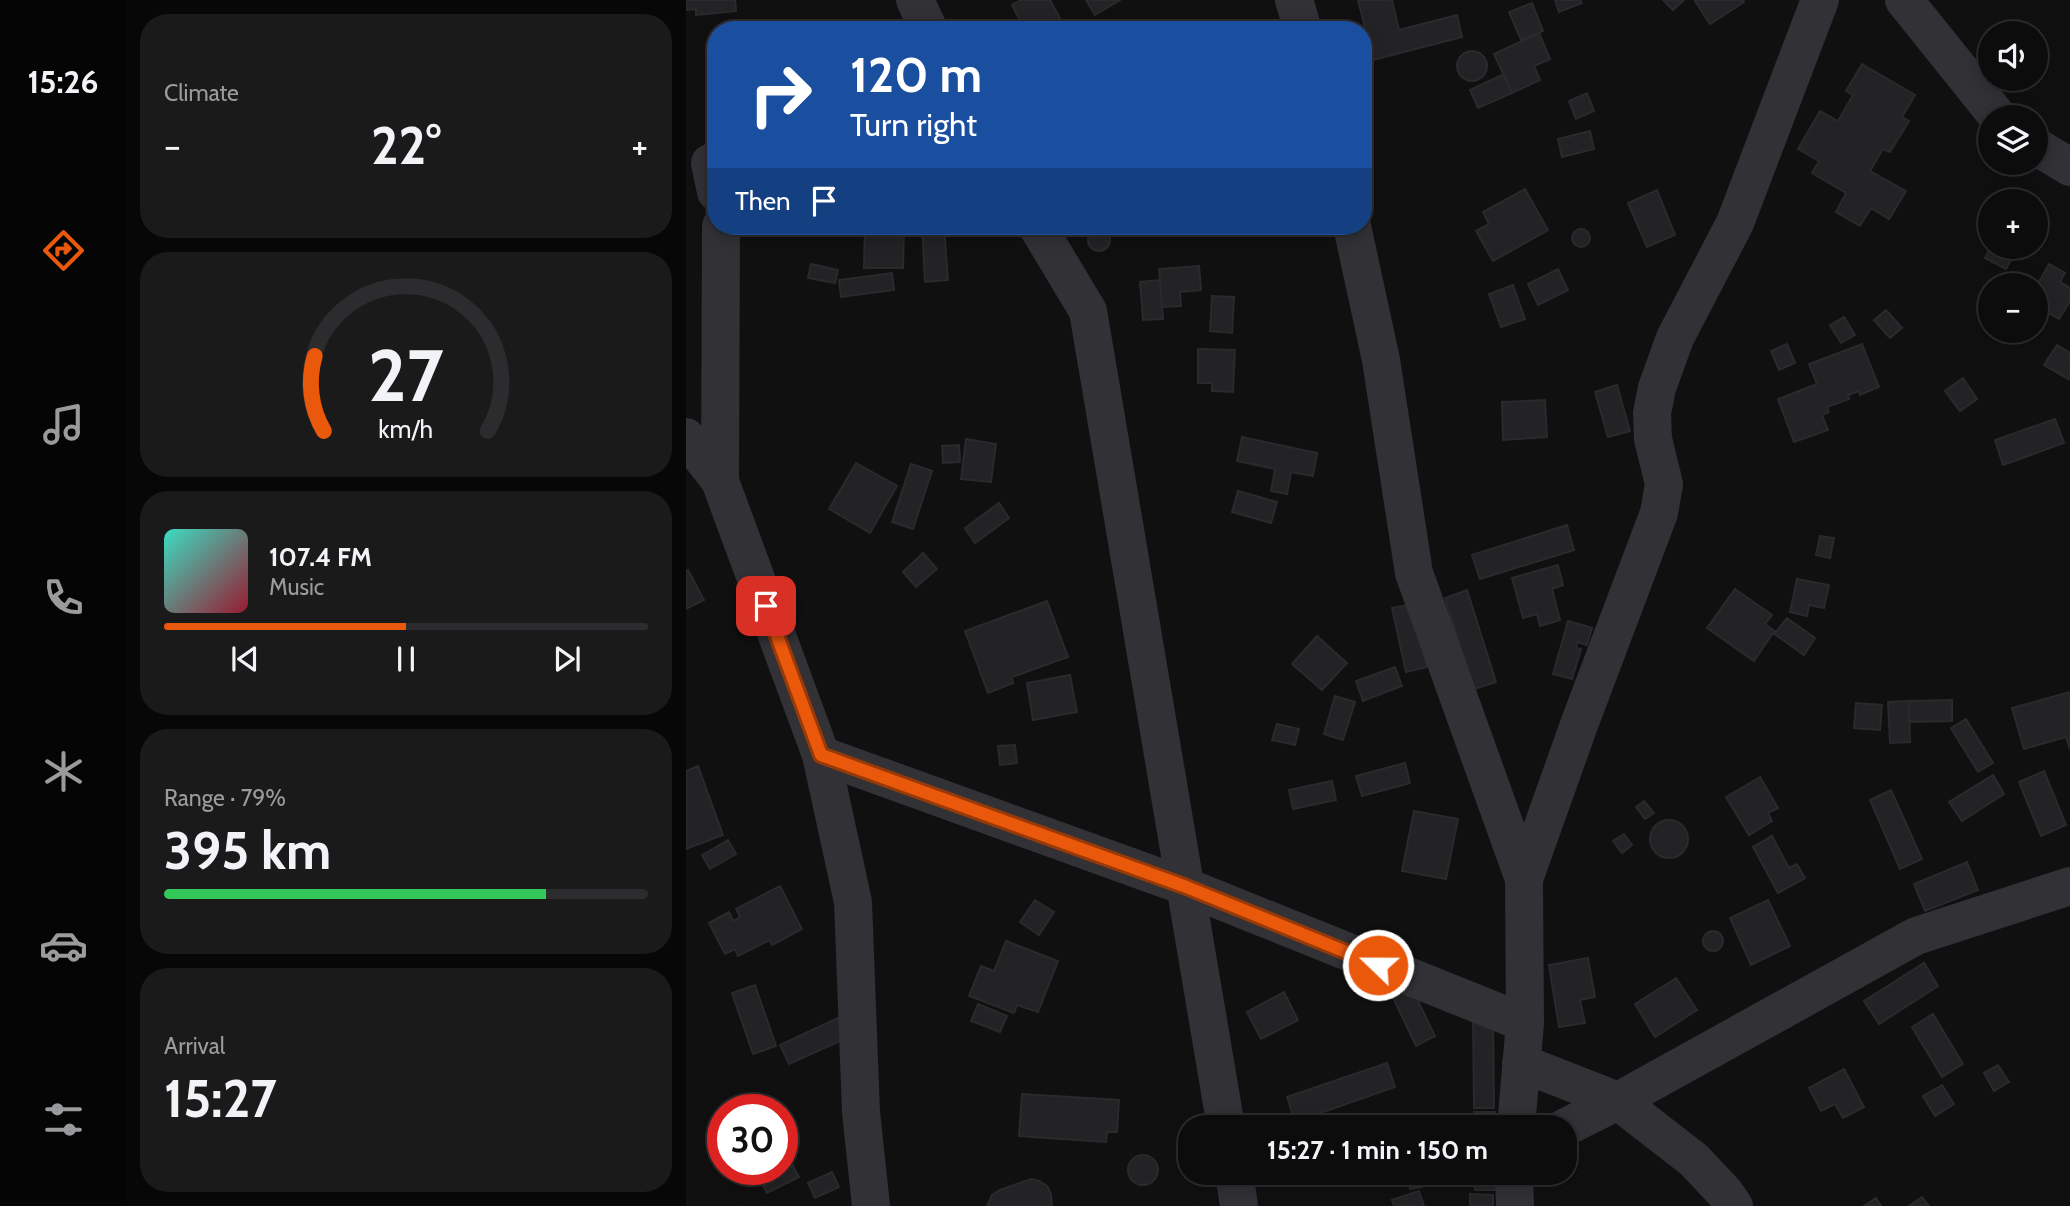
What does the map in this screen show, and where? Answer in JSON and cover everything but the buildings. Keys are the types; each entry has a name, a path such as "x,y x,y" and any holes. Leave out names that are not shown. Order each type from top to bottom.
{"street":[{"path":"915,0 925,21"},
{"path":"1294,0 1300,21"},
{"path":"1524,879 1659,513 1664,484 1653,439 1652,413 1657,388 1675,338 1735,223 1820,0"},
{"path":"1904,0 1988,105"},
{"path":"2048,154 2070,167"},
{"path":"720,481 721,235"},
{"path":"1042,235 1088,312 1224,1115"},
{"path":"1354,235 1381,360 1414,573 1524,879 1525,1023 1517,1115"},
{"path":"686,437 720,481 821,755 853,902 861,1112 871,1206"},
{"path":"821,755 1184,886 1525,1023"},
{"path":"1577,1122 1916,936 2070,886"},
{"path":"1521,1063 1618,1101 1693,1160 1734,1206"},
{"path":"1236,1185 1239,1206"},
{"path":"1514,1185 1515,1206"}],"route":[{"path":"766,606 821,755 1184,886 1378,965"}]}
